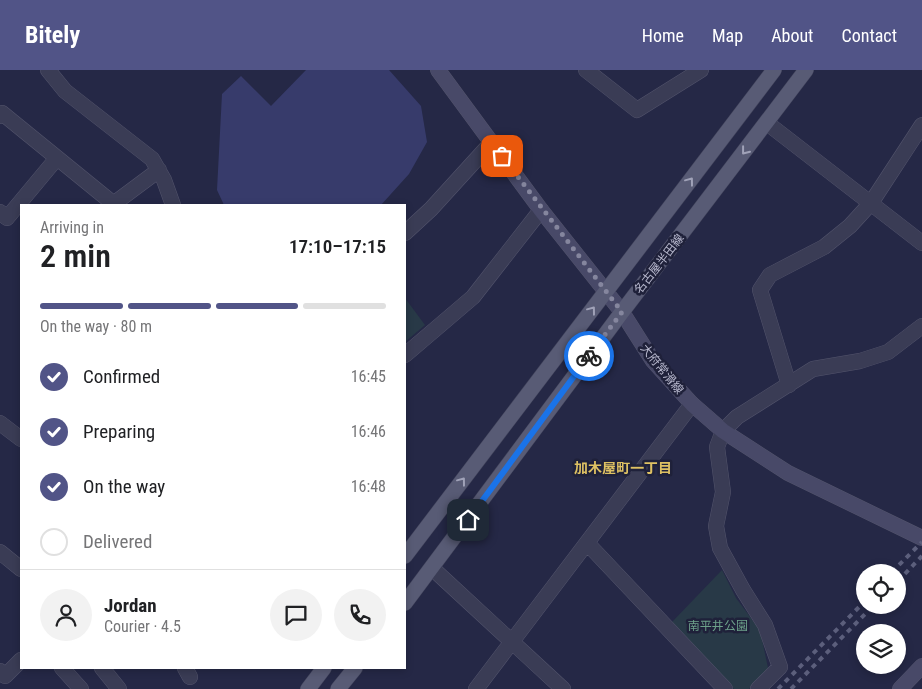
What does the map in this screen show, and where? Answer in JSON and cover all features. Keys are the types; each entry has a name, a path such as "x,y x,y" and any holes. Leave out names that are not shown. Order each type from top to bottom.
{"main road":[{"name":"大府常滑線","path":"438,70 541,210 622,312 653,361 692,404 723,431 788,473 922,538"},
{"name":"名古屋半田線","path":"407,548 606,292 774,70"},
{"name":"名古屋半田線","path":"406,602 622,312 806,70"},
{"path":"900,689 922,666"},
{"path":"308,689 323,669"},
{"path":"338,689 353,669"}],"street":[{"path":"48,70 65,91 152,159 159,170 173,204"},
{"path":"586,70 638,110 701,70"},
{"path":"0,116 2,113 114,204 159,170"},
{"path":"767,123 922,243"},
{"path":"789,385 760,290 770,274 824,247 850,226 871,203 922,125"},
{"path":"406,232 431,209 492,142"},
{"path":"0,212 7,218 57,158"},
{"path":"406,354 473,296 541,210"},
{"path":"758,689 780,667 766,625 743,590 720,548 716,526 723,492 717,447 723,431 737,417 813,369 860,361 888,352 922,326"},
{"path":"476,689 692,404"},
{"path":"0,423 20,438"},
{"path":"587,543 725,689"},
{"path":"0,552 20,568"},
{"path":"432,568 563,689"},
{"path":"0,671 5,676 20,661"},
{"path":"63,669 81,689"},
{"path":"103,669 119,689"}],"green space":[{"path":"406,299 425,325 406,341"},
{"name":"南平井公園","path":"722,570 736,598 760,630 768,668 749,689 734,689 672,622"}],"water":[{"path":"306,70 389,70 421,106 427,142 409,174 382,204 224,204 217,190 222,94 241,76 271,106"}],"railway":[{"path":"900,564 922,542"},
{"path":"906,573 922,556"},
{"path":"778,689 856,610"},
{"path":"791,689 865,614"}],"way so far":[{"path":"502,156 541,210 622,312 589,356"}],"district":[{"name":"加木屋町一丁目","path":"623,468"}],"route":[{"path":"468,520 589,356"}]}
